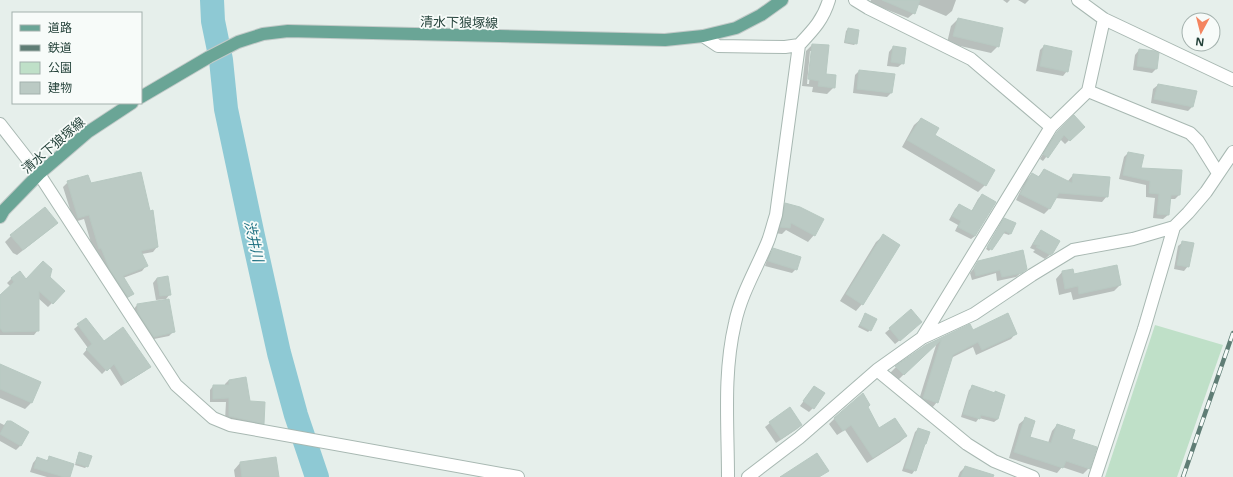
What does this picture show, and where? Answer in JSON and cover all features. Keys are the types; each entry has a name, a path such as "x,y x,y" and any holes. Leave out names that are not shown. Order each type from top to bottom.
{"main road":[{"name":"清水下狼塚線","path":"142,96 238,42 263,34 288,32 665,40 703,36 736,28 761,15 782,0"},
{"name":"清水下狼塚線","path":"0,217 4,210 39,174 88,132 130,104"}],"street":[{"path":"728,477 726,387 728,363 735,322 741,302 768,240 776,215 799,45 825,14 829,0"},
{"path":"855,0 868,8 971,59 1051,127"},
{"path":"1078,0 1104,19 1233,80"},
{"path":"922,338 1051,127 1088,91 1104,19"},
{"path":"703,36 718,46 785,47 799,45"},
{"path":"1088,91 1190,133 1198,141 1218,173"},
{"path":"0,124 39,174 176,385 213,418 230,425 518,477"},
{"path":"1095,477 1144,329 1174,227 1206,192 1233,152"},
{"path":"748,477 799,438 877,370 922,338 974,314 1032,275 1074,250 1133,239 1174,227"},
{"path":"877,370 967,444 994,461 1033,477"}],"green space":[{"path":"1155,325 1223,345 1177,477 1105,477"}],"building":[{"path":"882,0 920,0 915,14"},
{"path":"958,18 1003,28 999,47 953,36"},
{"path":"848,28 859,30 857,44 845,42"},
{"path":"812,44 829,45 826,74 836,75 835,88 818,86 819,81 808,79"},
{"path":"1044,45 1072,51 1068,72 1040,66"},
{"path":"893,46 906,48 904,64 891,62"},
{"path":"1139,49 1159,53 1157,69 1137,66"},
{"path":"859,70 895,74 892,93 857,89"},
{"path":"1158,84 1197,91 1193,107 1154,99"},
{"path":"1074,115 1085,127 1070,141 1064,135 1048,158 1043,154 1057,132"},
{"path":"921,118 939,128 935,135 995,170 986,186 907,140"},
{"path":"1128,152 1144,155 1141,168 1182,170 1180,195 1171,195 1169,215 1157,214 1159,194 1149,193 1150,181 1123,175"},
{"path":"1044,169 1072,183 1073,174 1110,177 1108,197 1059,193 1050,209 1020,194 1032,173 1039,177"},
{"path":"141,172 150,211 153,210 158,247 141,251 148,266 123,276 134,294 128,297 110,270 101,248 99,249 89,215 78,218 67,181 88,175 91,183"},
{"path":"982,194 996,202 975,236 958,227 961,221 952,216 959,204 972,211"},
{"path":"785,203 800,207 824,219 815,236 791,223 790,228 780,227"},
{"path":"45,207 58,223 23,250 10,235"},
{"path":"1004,218 1016,223 1011,234 1005,231 992,250 987,247"},
{"path":"1041,230 1060,241 1053,253 1050,255 1036,247 1040,246 1033,244"},
{"path":"883,234 900,245 863,305 846,294"},
{"path":"1182,241 1194,243 1189,267 1177,265"},
{"path":"773,248 801,257 797,270 768,261"},
{"path":"1023,250 1027,269 1022,273 1002,277 1000,270 976,276 974,268 978,261"},
{"path":"43,261 52,269 50,277 65,291 53,304 39,291 39,331 3,332 0,328 0,295 14,282 11,278 20,271 26,279"},
{"path":"1117,265 1121,285 1079,294 1078,286 1065,289 1062,271 1073,269 1074,274"},
{"path":"168,276 171,295 160,296 157,278"},
{"path":"169,299 175,332 154,337 138,313 137,304"},
{"path":"911,309 922,322 900,341 889,328"},
{"path":"865,313 877,319 871,331 860,325"},
{"path":"1008,313 1017,334 982,350 978,342 953,355 938,403 923,398 941,340 904,375 895,366 926,345 970,324 973,330"},
{"path":"86,318 104,341 123,327 151,367 125,383 114,364 107,371 86,349 92,344 77,324"},
{"path":"0,364 41,382 32,403 0,389"},
{"path":"246,377 250,401 265,402 264,424 229,416 229,398 213,399 213,385 229,385 229,380"},
{"path":"972,385 1005,395 998,419 981,415 980,419 963,414"},
{"path":"814,386 825,393 814,409 803,401"},
{"path":"863,393 870,405 868,407 879,428 895,418 907,436 873,458 851,425 843,431 834,418"},
{"path":"790,407 802,425 781,439 769,422"},
{"path":"1025,417 1035,421 1030,437 1051,443 1057,424 1075,430 1072,439 1097,447 1090,469 1066,461 1063,468 1014,452"},
{"path":"7,421 11,421 29,432 21,446 0,434"},
{"path":"918,428 930,432 916,471 905,468"},
{"path":"79,452 92,456 88,467 76,463"},
{"path":"817,453 829,471 819,477 780,477"},
{"path":"49,456 74,464 70,477 64,477 34,468 37,457 48,461"},
{"path":"276,457 279,477 242,477 240,462"},
{"path":"965,466 994,475 993,477 961,477"}],"waterway":[{"name":"渋井川","path":"212,0 213,21 221,60 226,109 253,236 279,353 296,415 317,477"}],"railway":[{"path":"1183,477 1233,333"}]}
